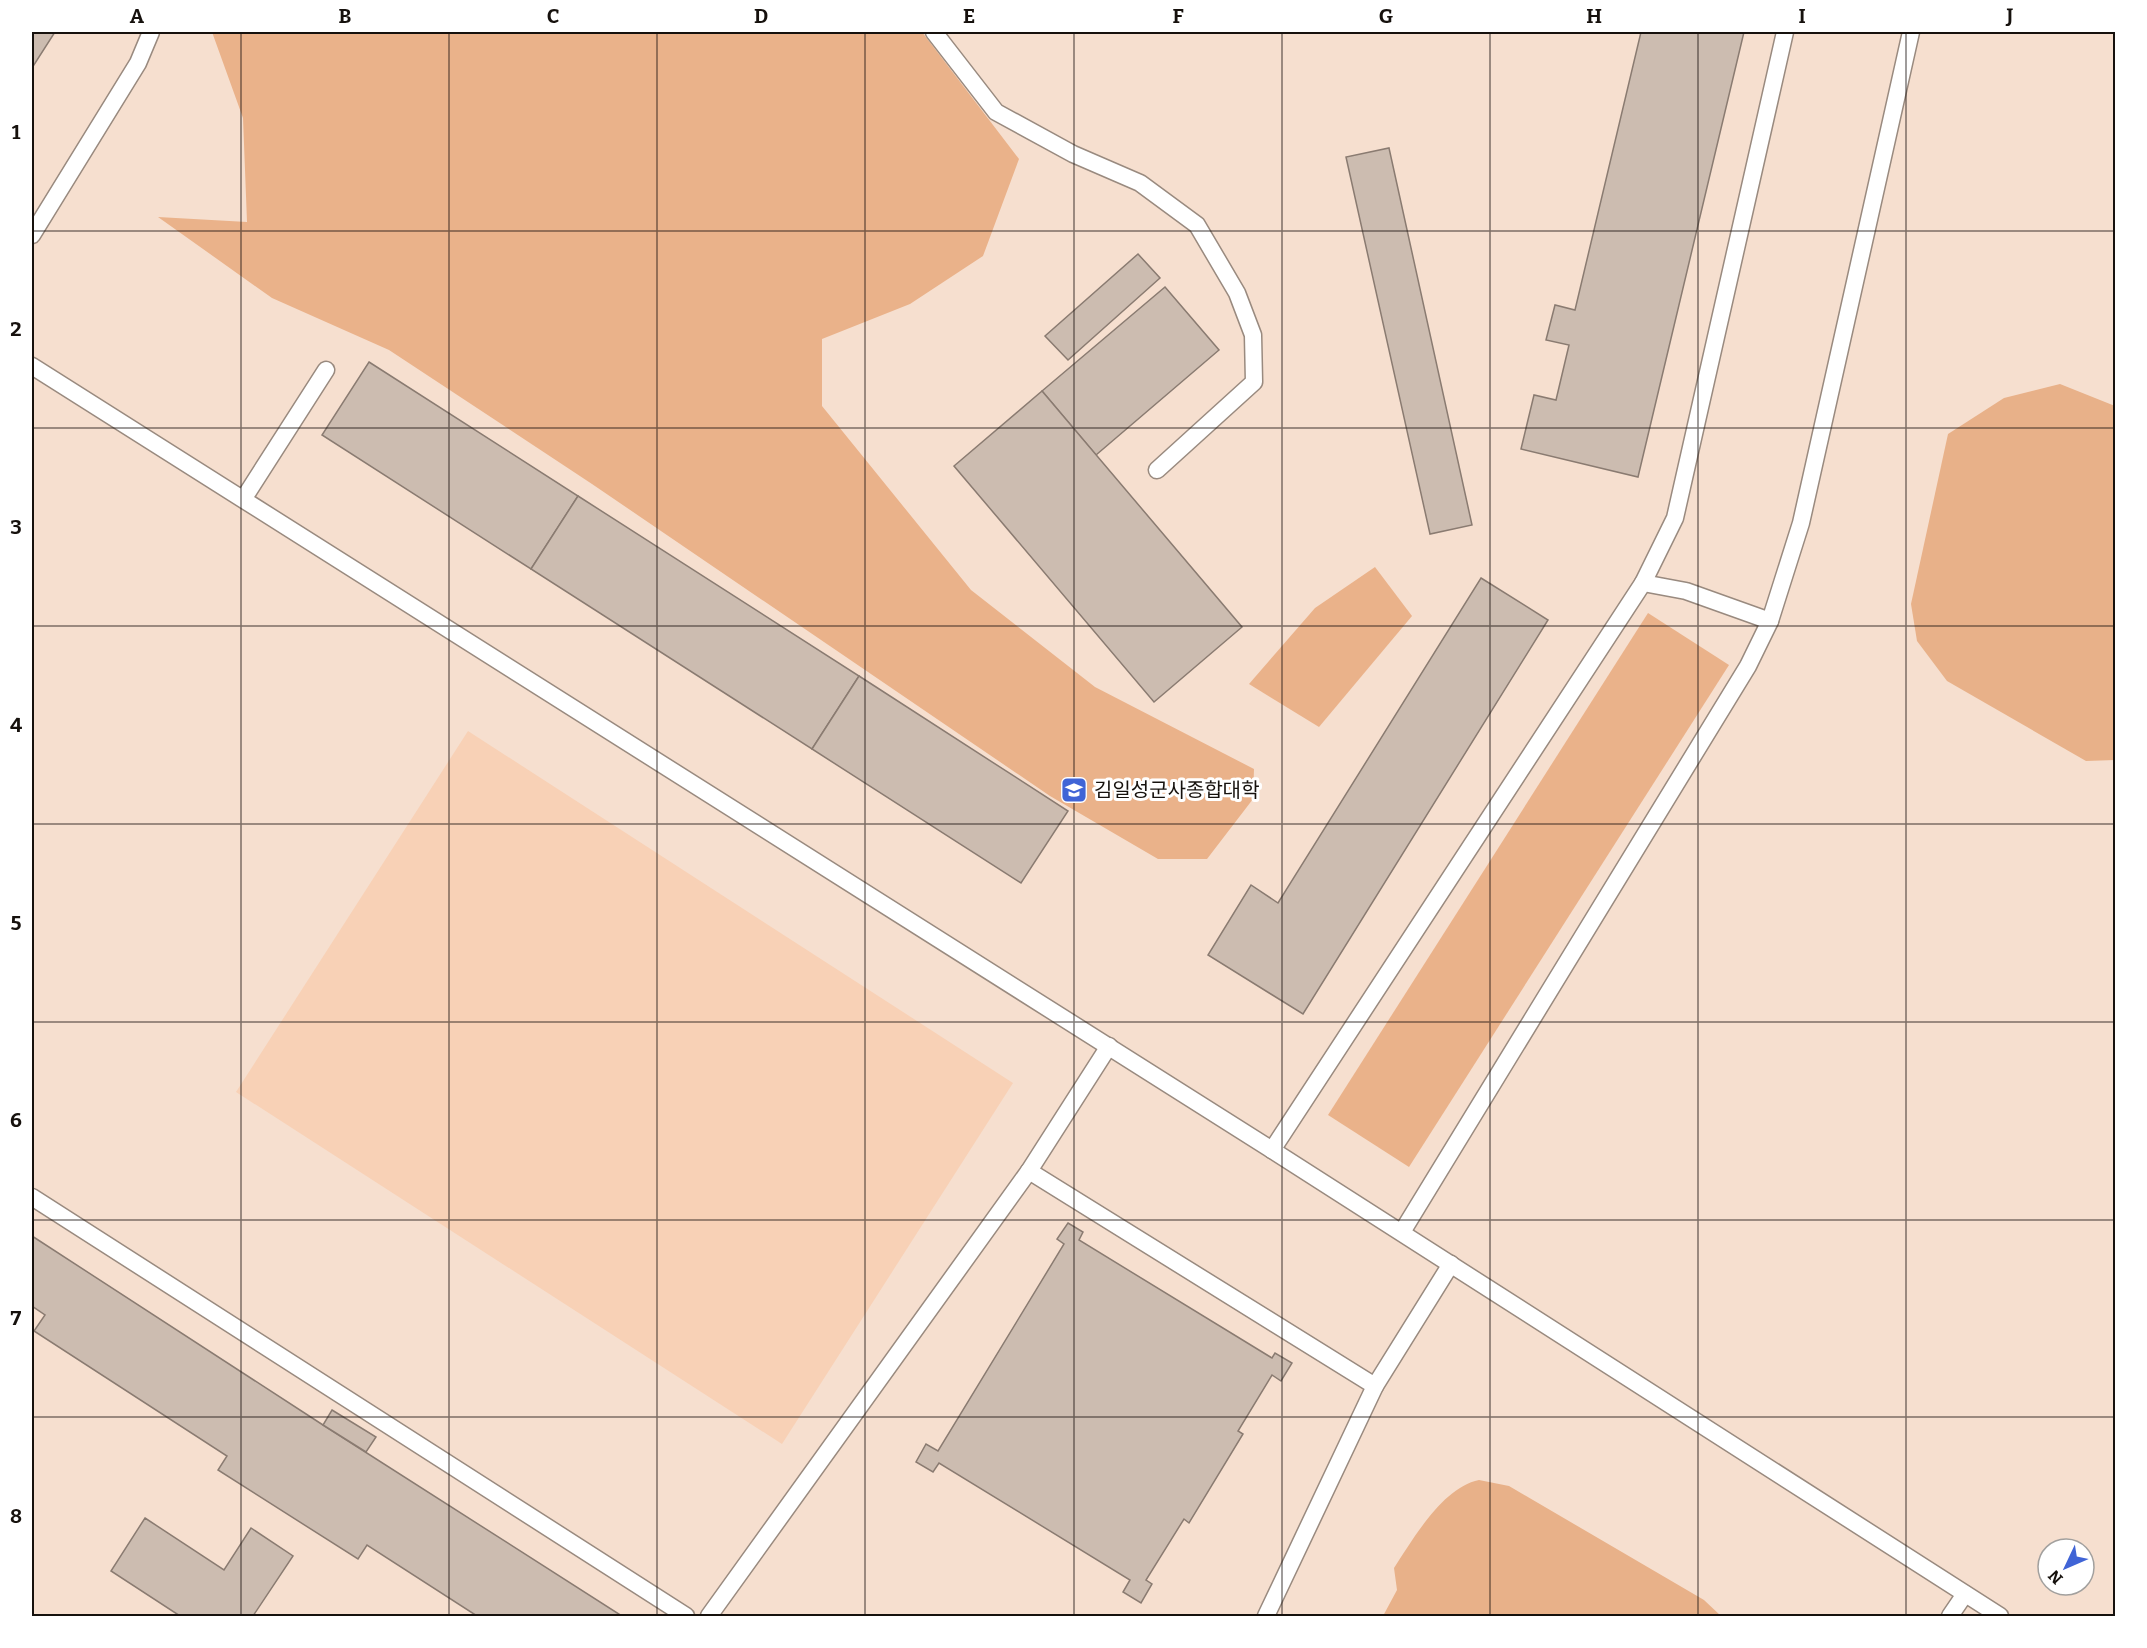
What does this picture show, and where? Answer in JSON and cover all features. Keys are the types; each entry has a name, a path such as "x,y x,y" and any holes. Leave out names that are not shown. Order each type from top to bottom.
{"lane":[{"path":"32,235 138,63 151,32"},
{"path":"933,32 996,112 1073,154 1140,183 1197,225 1237,293 1253,335 1254,382 1157,470"},
{"path":"1272,1150 1643,583 1674,518 1785,32"},
{"path":"1402,1232 1748,666 1770,621 1801,523 1911,32"},
{"path":"32,366 1402,1232 2000,1617"},
{"path":"244,498 326,370"},
{"path":"1643,583 1686,591 1770,621"},
{"path":"709,1617 1029,1171 1109,1046"},
{"path":"1029,1171 1375,1386"},
{"path":"32,1197 686,1617"},
{"path":"1266,1617 1375,1386 1451,1264"},
{"path":"1950,1617 1965,1594"}],"shaded area":[{"name":"김일성군사종합대학","path":"32,32 2115,32 2115,1616 32,1616"},
{"path":"212,32 922,32 1019,159 983,256 910,304 822,339 822,406 971,590 1095,687 1254,769 1253,799 1207,859 1158,859 1050,796 592,484 389,350 272,298 158,217 247,222 243,118"},
{"path":"2060,384 2115,406 2115,760 2086,761 1947,681 1917,641 1911,604 1948,434 2004,398"},
{"path":"1375,567 1412,616 1319,727 1249,684 1315,608"},
{"path":"1648,613 1729,665 1409,1167 1328,1115"},
{"path":"468,731 1013,1083 782,1444 236,1092"},
{"path":"1479,1480 1509,1486 1704,1600 1721,1616 1383,1616 1397,1590 1394,1568 1420,1529 1441,1503 1453,1493"}],"building":[{"path":"32,32 55,32 32,68"},
{"path":"1641,32 1744,32 1638,477 1521,449 1534,395 1556,400 1569,345 1546,340 1555,305 1575,310"},
{"path":"1389,148 1472,525 1430,534 1346,157"},
{"path":"1138,254 1160,278 1068,360 1045,336"},
{"path":"1165,287 1219,350 1096,455 1042,391"},
{"path":"369,362 578,496 531,569 322,435"},
{"path":"1042,391 1242,627 1154,702 954,466"},
{"path":"578,496 859,676 812,749 531,569"},
{"path":"1481,578 1548,620 1303,1014 1208,955 1251,885 1278,903"},
{"path":"859,676 1068,811 1021,883 812,749"},
{"path":"1068,1223 1083,1232 1079,1240 1272,1358 1275,1353 1292,1363 1281,1381 1272,1375 1238,1431 1243,1434 1189,1523 1184,1519 1146,1580 1152,1584 1141,1603 1123,1592 1130,1580 939,1463 933,1472 916,1462 926,1444 938,1451 1064,1244 1057,1239"},
{"path":"32,1236 622,1616 477,1616 367,1545 358,1559 218,1470 227,1456 34,1331 45,1315 32,1306"},
{"path":"332,1410 376,1437 366,1452 323,1425"},
{"path":"145,1518 224,1570 251,1528 293,1556 253,1616 180,1616 111,1571"}],"place":[{"name":"김일성군사종합대학","path":"1074,790"}]}
